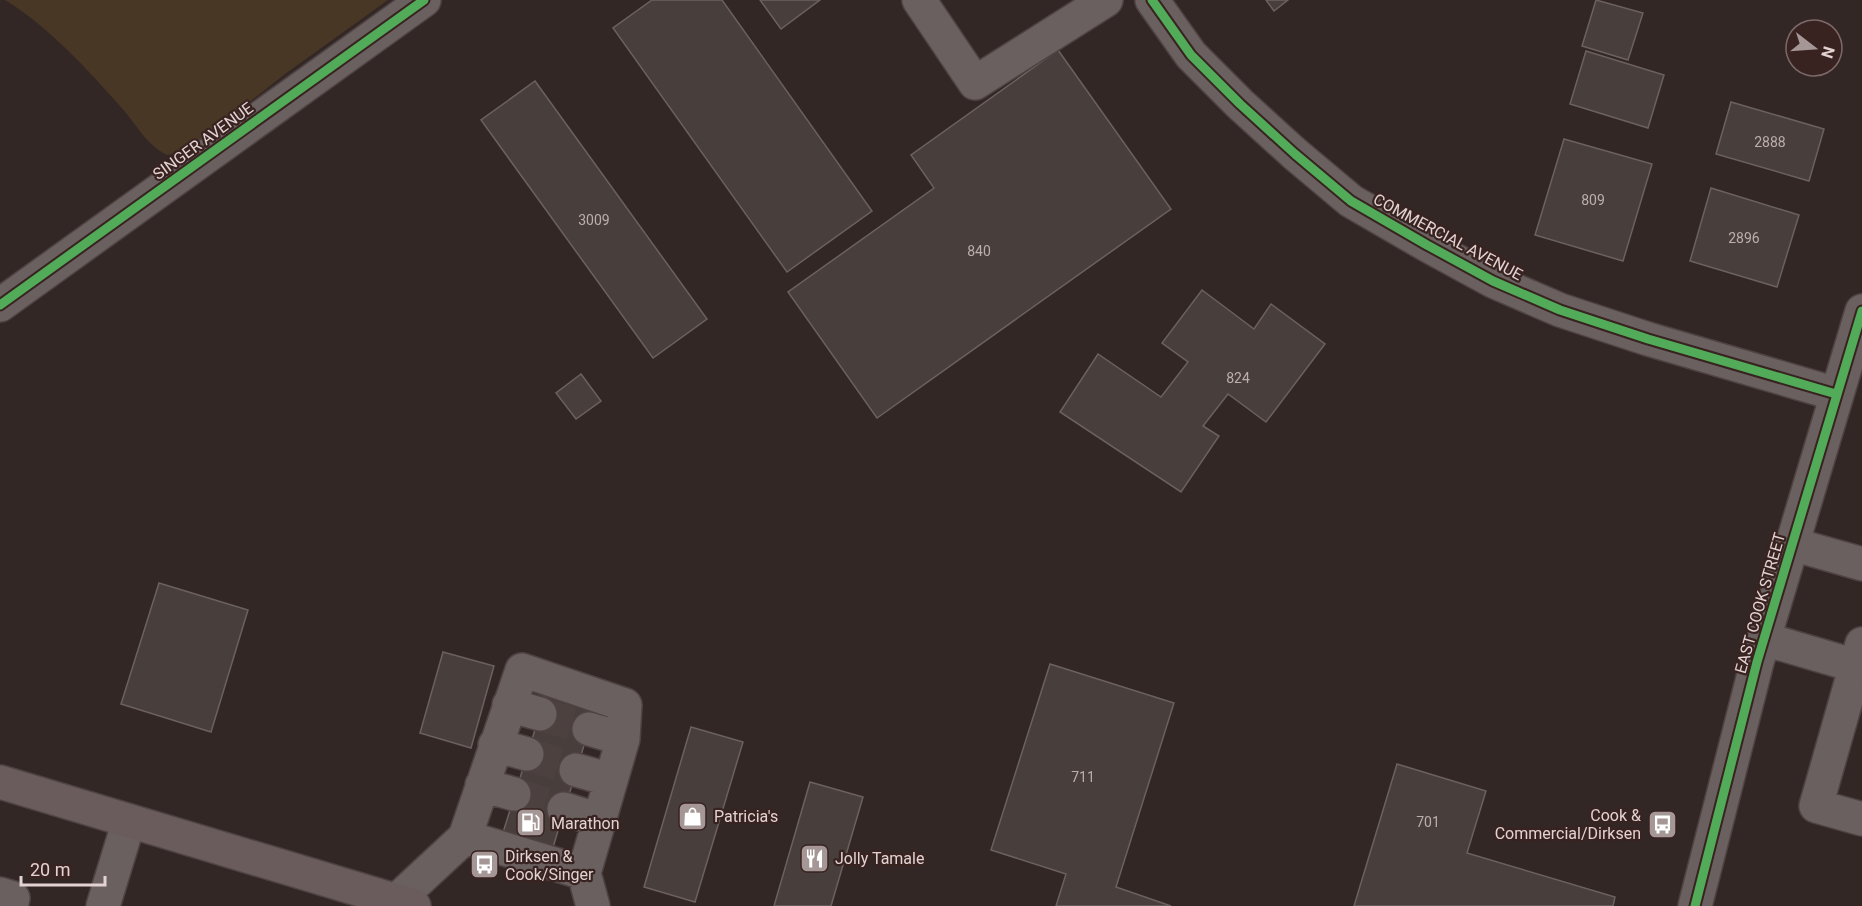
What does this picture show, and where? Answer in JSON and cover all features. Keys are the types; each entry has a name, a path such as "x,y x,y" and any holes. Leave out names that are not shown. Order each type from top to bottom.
{"main road":[{"path":"2,791 129,821 393,902"}],"street":[{"name":"SINGER AVENUE","path":"0,305 424,0"},
{"path":"919,0 975,83 1106,0"},
{"name":"COMMERCIAL AVENUE","path":"1152,0 1191,55 1295,154 1352,201 1427,246 1493,281 1560,310 1648,339 1836,394"},
{"name":"EAST COOK STREET","path":"1695,906 1764,639 1862,310"},
{"path":"1792,544 1862,564"},
{"path":"1764,639 1859,655 1816,806 1862,819"},
{"path":"393,902 465,837 495,745 524,710 522,670 625,705 623,739 584,873 593,906"},
{"path":"589,729 623,739"},
{"path":"495,745 527,754"},
{"path":"576,770 611,780"},
{"path":"482,785 514,794"},
{"path":"564,810 599,820"},
{"path":"103,906 129,821"},
{"path":"465,837 584,873"},
{"path":"0,894 13,898 11,906"}],"shaded area":[{"path":"5,0 388,0 285,74 191,148 167,155 147,139 66,48 21,10"}],"building":[{"path":"652,0 722,0 872,211 787,272 613,28"},
{"path":"760,0 820,0 781,29"},
{"path":"1266,0 1288,0 1274,11"},
{"path":"1596,0 1643,13 1628,60 1582,46"},
{"path":"1058,50 1171,209 877,418 788,292 934,188 911,155"},
{"path":"1586,51 1664,75 1648,128 1570,104"},
{"path":"535,81 707,319 653,358 481,120"},
{"path":"1731,102 1824,129 1809,181 1716,154"},
{"path":"1564,139 1652,164 1623,261 1535,235"},
{"path":"1711,188 1799,215 1777,287 1690,261"},
{"path":"1202,290 1254,329 1271,304 1325,344 1266,422 1228,394 1203,426 1219,436 1181,492 1060,412 1098,354 1161,397 1188,362 1162,343"},
{"path":"581,374 601,401 576,419 556,393"},
{"path":"159,583 248,610 211,732 121,704"},
{"path":"443,652 494,666 471,748 420,733"},
{"path":"1050,664 1174,703 1116,887 1171,906 1056,906 1066,874 991,850"},
{"path":"547,691 596,706 551,854 501,839"},
{"path":"691,727 743,742 695,902 644,887"},
{"path":"1397,764 1486,791 1467,853 1615,897 1613,906 1354,906"},
{"path":"810,782 863,797 831,906 774,906"}],"tunnel":[{"path":"540,714 589,729"},
{"path":"527,754 576,770"},
{"path":"514,794 564,809"}],"cycle path":[{"path":"0,305 424,0"},
{"path":"1152,0 1191,55 1295,154 1351,201 1427,245 1493,281 1560,310 1648,339 1836,394"},
{"path":"1695,906 1757,662 1862,311"}],"place":[{"name":"Patricia's","path":"693,816"},
{"name":"Marathon","path":"530,823"},
{"name":"Cook & Commercial/Dirksen","path":"1662,824"},
{"name":"Jolly Tamale","path":"814,858"},
{"name":"Dirksen & Cook/Singer","path":"484,865"}]}
